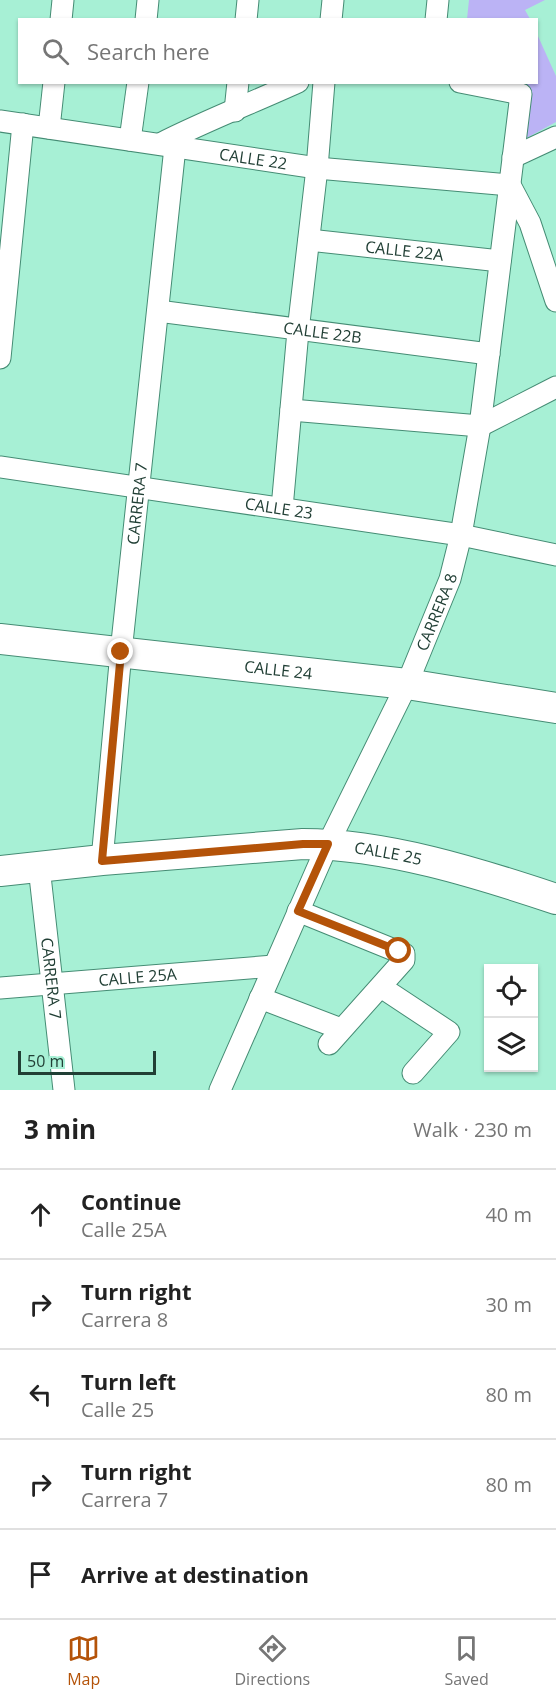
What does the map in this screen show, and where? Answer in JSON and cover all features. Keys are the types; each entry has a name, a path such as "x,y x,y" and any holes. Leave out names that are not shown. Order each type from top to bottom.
{"street":[{"path":"61,18 63,0"},
{"path":"146,18 148,0"},
{"path":"246,18 248,0"},
{"path":"331,18 333,0"},
{"path":"436,18 438,0"},
{"path":"49,128 54,84"},
{"path":"130,140 138,84"},
{"path":"235,111 238,84"},
{"path":"168,146 186,131 294,84"},
{"path":"282,508 324,84"},
{"name":"CARRERA 8","path":"219,1090 328,844 407,684 450,579 461,535 480,426 521,94 470,84"},
{"name":"CALLE 22","path":"0,121 317,168 510,185"},
{"path":"0,358 4,286 23,124"},
{"path":"513,157 556,137"},
{"name":"CARRERA 7","path":"102,861 121,652 158,311 168,146"},
{"path":"510,185 530,223 556,301"},
{"name":"CALLE 22A","path":"309,240 500,261"},
{"name":"CALLE 22B","path":"158,311 489,354"},
{"path":"291,410 480,426 556,387"},
{"name":"CALLE 23","path":"0,466 461,535 556,555"},
{"name":"CALLE 24","path":"0,639 407,684 556,708"},
{"name":"CALLE 25","path":"0,871 303,844 328,844 393,854 489,876 556,899"},
{"name":"CARRERA 7","path":"39,867 64,1090"},
{"path":"260,998 335,1036 404,960 404,954 399,951 298,911"},
{"name":"CALLE 25A","path":"0,988 274,966"},
{"path":"381,987 449,1032 413,1073"}],"shaded area":[{"path":"469,0 545,0 525,10 529,18 467,18"},
{"path":"538,36 556,76 556,122 510,147 521,84 538,84"}],"route":[{"path":"121,652 102,861 303,844 328,844 298,911 399,951"}]}
